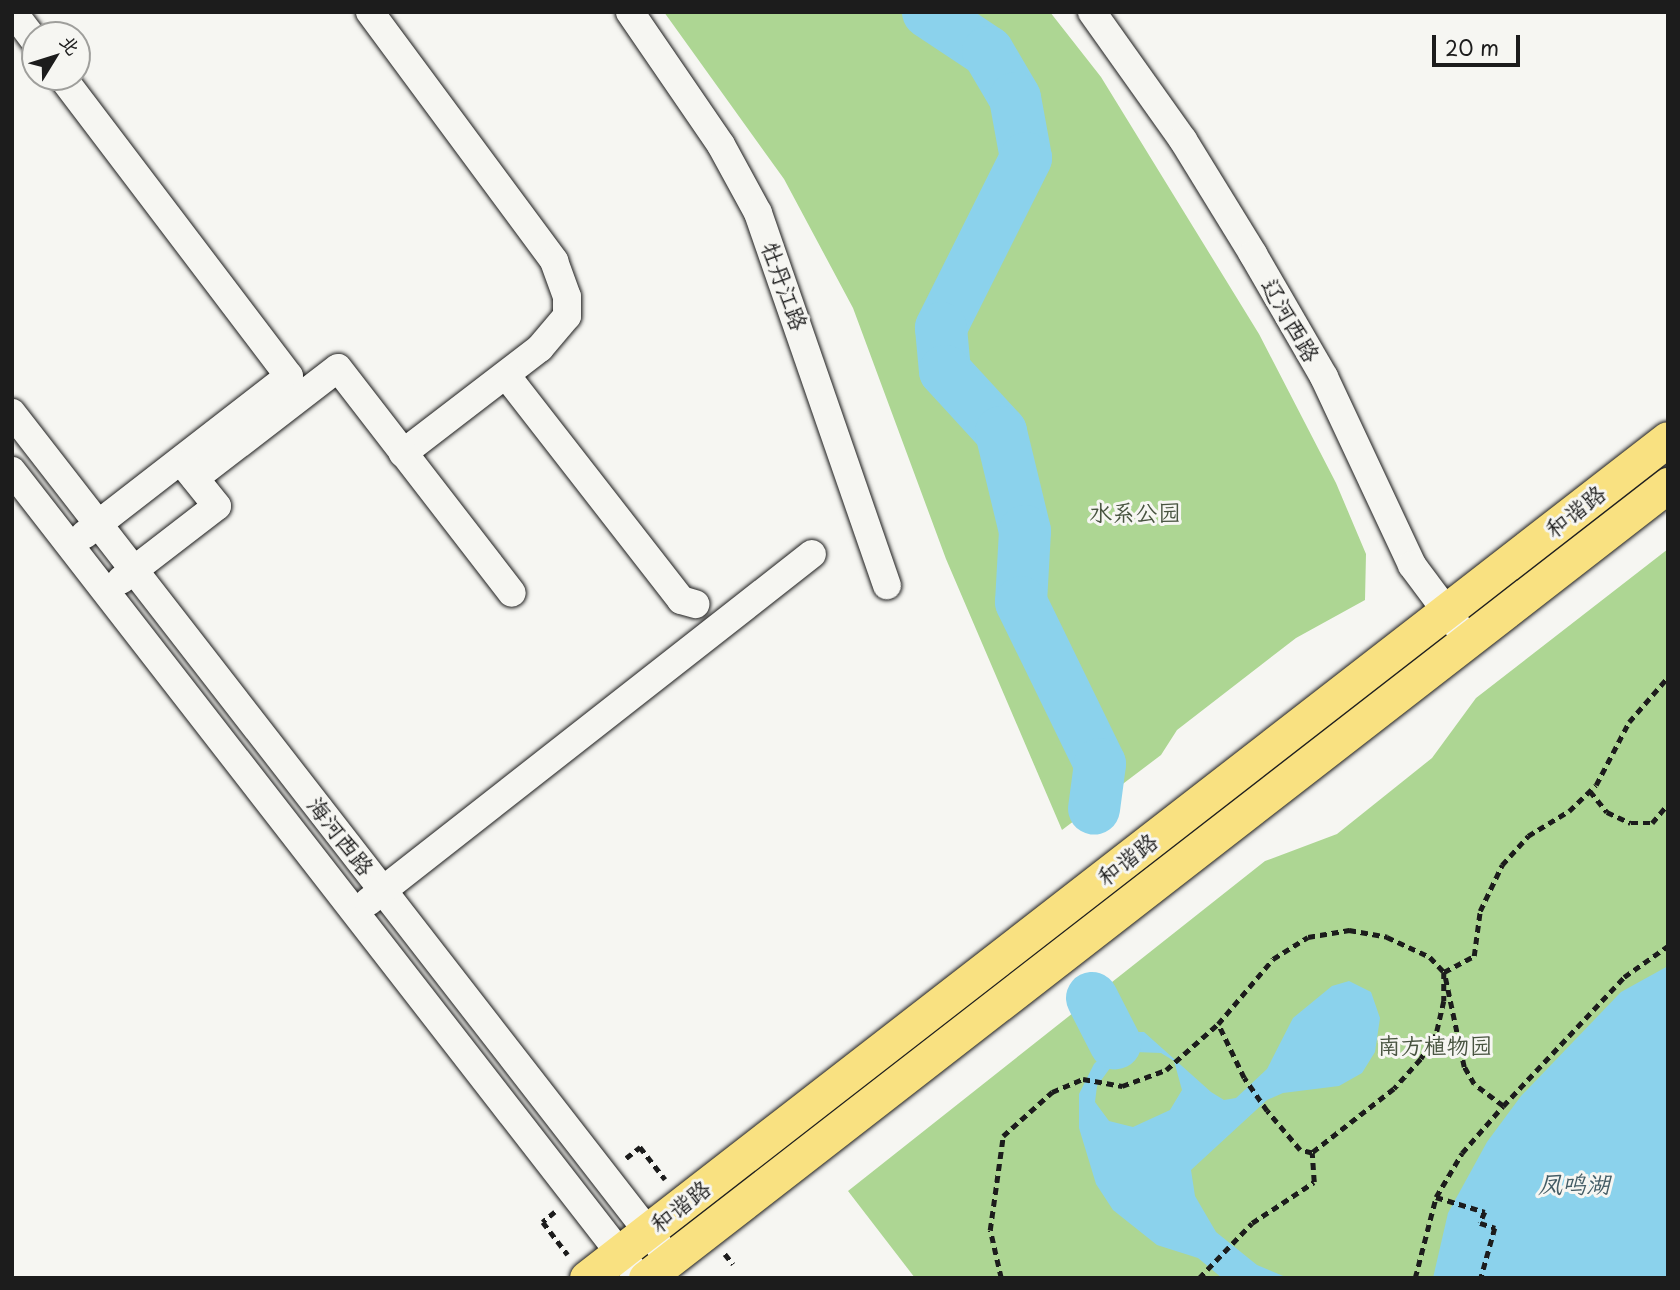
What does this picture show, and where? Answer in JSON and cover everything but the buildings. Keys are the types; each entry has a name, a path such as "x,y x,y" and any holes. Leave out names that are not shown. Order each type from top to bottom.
{"main road":[{"name":"和谐路","path":"579,1268 629,1265 648,1231 1668,439"},
{"name":"和谐路","path":"658,1269 1668,485"}],"street":[{"path":"370,12 563,279 567,316 540,348 404,453"},
{"name":"牡丹江路","path":"630,12 720,145 758,213 887,585"},
{"name":"辽河西路","path":"1092,12 1182,140 1253,254 1324,377 1412,565 1468,640"},
{"path":"73,91 289,376 188,469"},
{"path":"70,546 98,524 188,469 338,368 512,593"},
{"path":"506,375 681,600 695,604"},
{"name":"海河西路","path":"12,414 648,1231 658,1269"},
{"path":"106,592 217,506 188,469"},
{"name":"海河西路","path":"12,471 629,1265"},
{"path":"355,912 812,554"}],"path":[{"path":"1444,972 1474,956 1480,911 1502,865 1528,836 1590,791 1629,722 1668,677"},
{"path":"1590,791 1607,812 1631,823 1652,823 1668,804"},
{"path":"1001,1278 990,1230 1003,1136 1052,1092 1083,1079 1112,1086 1136,1083 1166,1070 1219,1024 1273,959 1308,937 1349,930 1387,937 1430,957 1444,972 1465,1067 1474,1084 1503,1105"},
{"path":"1415,1278 1436,1197 1462,1153 1503,1105 1624,977 1668,946"},
{"path":"1312,1153 1394,1089 1421,1059 1436,1035 1444,1001 1444,972"},
{"path":"1219,1024 1244,1079 1267,1111 1300,1150 1312,1153"},
{"path":"1199,1278 1237,1237 1271,1208 1314,1182 1312,1153"},
{"path":"1436,1197 1485,1212 1480,1223 1495,1228 1481,1278"},
{"path":"543,1222 579,1268"}],"green space":[{"name":"水系公园","path":"664,12 1050,12 1101,77 1259,334 1336,483 1366,554 1365,600 1296,638 1177,730 1161,755 1062,830 946,559 853,308 784,179"},
{"name":"南方植物园","path":"1668,549 1668,1278 915,1278 848,1191 1265,861 1337,834 1432,758 1476,698"}],"water":[{"name":"凤鸣湖","path":"1668,966 1668,1278 1433,1278 1448,1213 1487,1142 1521,1096 1621,992"},
{"path":"1349,981 1371,992 1380,1018 1375,1052 1362,1073 1339,1086 1283,1093 1267,1100 1191,1170 1195,1196 1216,1232 1257,1265 1288,1278 1222,1278 1198,1258 1157,1245 1113,1210 1096,1184 1079,1128 1079,1094 1094,1064 1130,1032 1144,1032 1211,1092 1224,1100 1236,1098 1267,1069 1293,1018 1332,986","holes":["1135,1052 1161,1053 1174,1061 1182,1090 1170,1110 1133,1127 1109,1121 1095,1102 1097,1086 1113,1064"]}],"waterway":[{"path":"928,12 988,52 1015,98 1026,158 941,328 945,371 1001,432 1025,531 1021,602 1100,764 1094,809"},
{"path":"1092,998 1115,1043"}]}
